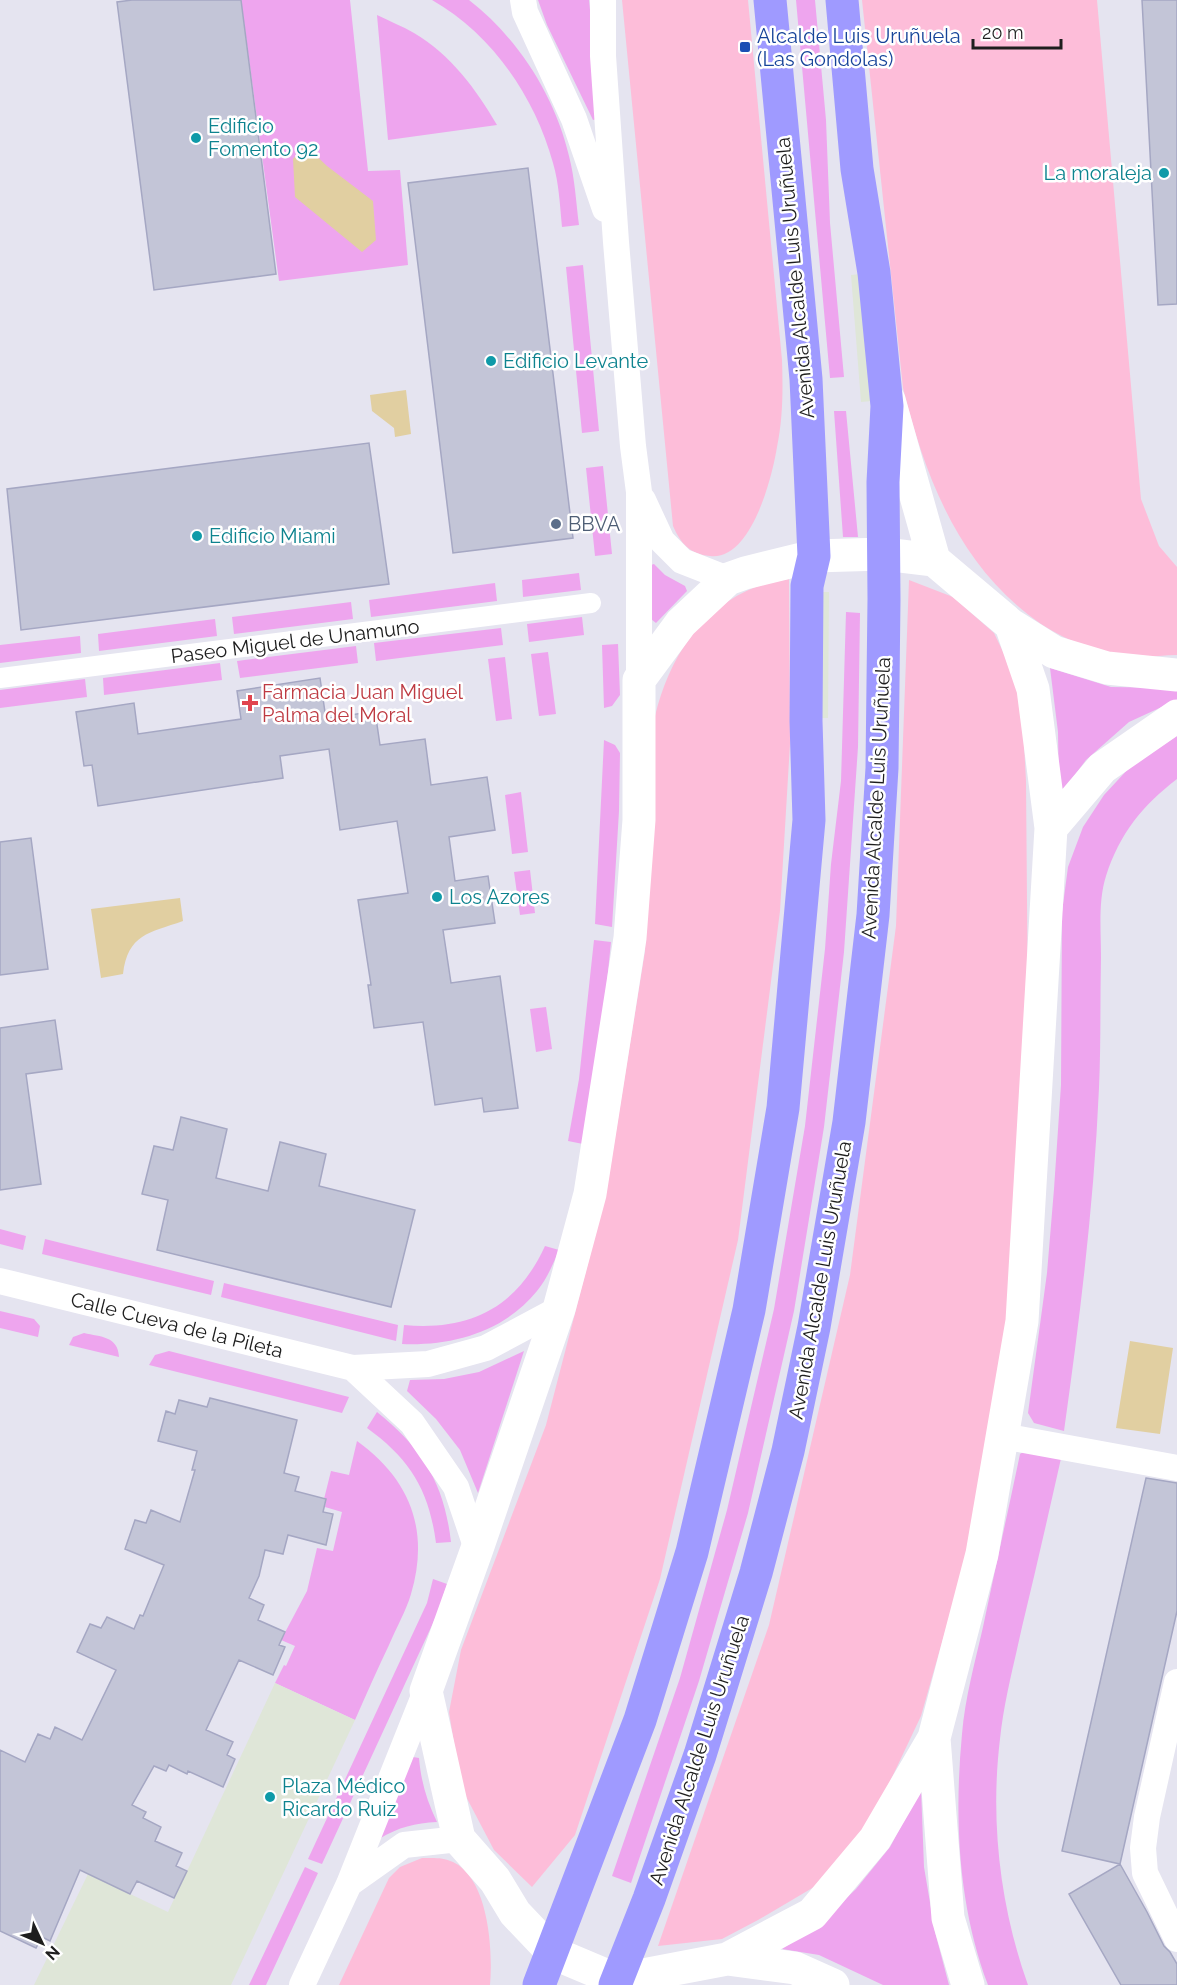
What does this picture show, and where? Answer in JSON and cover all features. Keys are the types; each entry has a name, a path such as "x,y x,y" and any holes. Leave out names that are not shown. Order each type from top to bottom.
{"main road":[{"name":"Avenida Alcalde Luis Uruñuela","path":"539,1985 640,1720 692,1552 749,1310 783,1108 809,820 806,721 807,586 814,556 806,380 770,0"},
{"name":"Avenida Alcalde Luis Uruñuela","path":"616,1983 649,1899 700,1755 756,1573 788,1451 814,1327 849,1122 873,915 882,768 883,482 887,406 874,273 857,169 842,0"}],"street":[{"path":"523,0 525,12 574,119 616,242"},
{"path":"302,1985 349,1884 426,1691 559,1309 590,1194 630,938 639,820 639,492 616,242 603,56 603,0"},
{"name":"Avenida Alcalde Luis Uruñuela","path":"886,389 934,560"},
{"path":"639,492 662,541 675,555 682,561 728,579"},
{"path":"639,680 681,623 728,579 814,556 884,554 934,560 1011,625 1054,652 1107,668 1177,675"},
{"name":"Paseo Miguel de Unamuno","path":"0,678 591,603"},
{"path":"689,1985 727,1959 812,1914 875,1839 934,1738 982,1554 1022,1320 1051,828 1034,688 1011,625"},
{"path":"1051,828 1102,768 1177,716"},
{"name":"Calle Cueva de la Pileta","path":"0,1281 353,1368"},
{"path":"353,1368 428,1364 486,1348 559,1309"},
{"path":"353,1368 412,1423 456,1486 477,1549"},
{"path":"1002,1436 1177,1468"},
{"path":"1177,1682 1143,1848 1146,1873 1177,1939"},
{"path":"426,1691 459,1839 495,1880 515,1913 553,1953 616,1983 727,1959 795,1968 834,1985"},
{"path":"934,1738 948,1918 968,1985"},
{"path":"349,1884 404,1845 459,1839"}],"shaded area":[{"path":"241,0 350,0 368,171 400,170 408,265 279,281"},
{"path":"432,0 469,0 503,32 532,70 544,90 563,134 573,173 579,225 562,227 553,163 535,114 523,91 492,49 474,31 454,14"},
{"path":"538,0 589,0 601,118 593,120 547,25"},
{"path":"622,0 748,0 782,360 782,404 777,447 770,478 757,515 748,532 737,545 724,554 710,556 697,553 683,543 673,526"},
{"path":"796,0 815,0 826,120 830,223 844,377 830,378"},
{"path":"862,0 1097,0 1141,499 1159,546 1177,567 1177,655 1141,657 1111,654 1074,642 1052,631 1013,602 988,576 950,520 923,456 903,388"},
{"path":"377,15 414,33 451,62 471,86 497,125 388,140"},
{"path":"305,145 327,166 373,201 376,240 362,252 295,197 293,159"},
{"path":"583,265 599,431 582,433 566,267"},
{"path":"861,274 872,401 861,402 851,275"},
{"path":"406,390 411,434 395,437 394,428 372,411 370,395"},
{"path":"834,411 846,411 858,537 843,537"},
{"path":"603,466 612,554 595,556 586,468"},
{"path":"654,564 665,575 685,586 687,591 656,623 651,619 648,566"},
{"path":"579,573 581,590 523,597 522,580"},
{"path":"789,579 790,744 780,911 738,1240 660,1579 575,1835 532,1887 494,1850 461,1787 449,1712 461,1650 546,1425 606,1194 645,951 655,716 661,695 678,656 690,638 719,608 758,586"},
{"path":"909,580 953,597 994,633 1021,689 1026,781 1028,1020 1016,1266 964,1565 921,1716 868,1828 814,1887 758,1920 722,1939 658,1946 769,1625 850,1275 896,926"},
{"path":"495,583 497,601 371,617 369,600"},
{"path":"819,592 829,592 828,718 818,718"},
{"path":"351,602 353,619 234,634 232,617"},
{"path":"846,612 860,613 858,747 844,952 824,1127 794,1311 748,1513 699,1681 631,1883 612,1876 680,1678 727,1510 774,1309 805,1126 841,781"},
{"path":"582,617 584,635 529,642 527,624"},
{"path":"215,619 217,636 99,651 98,634"},
{"path":"501,628 503,645 376,661 374,643"},
{"path":"80,636 81,653 0,663 0,645"},
{"path":"618,644 620,695 612,706 604,708 602,645"},
{"path":"356,646 358,663 240,678 237,661"},
{"path":"548,652 556,714 539,716 531,654"},
{"path":"505,657 512,719 496,721 488,659"},
{"path":"220,663 222,680 104,695 103,678"},
{"path":"1050,668 1111,687 1177,688 1177,700 1129,722 1086,760 1059,796 1058,732"},
{"path":"85,679 87,697 0,708 0,690"},
{"path":"1177,736 1177,779 1143,810 1125,834 1103,886 1100,916 1100,1056 1094,1174 1086,1260 1064,1431 1034,1423 1028,1413 1047,1273 1054,1189 1061,1085 1062,912 1068,867 1083,827 1104,795 1129,768"},
{"path":"604,740 615,745 620,753 612,927 595,924"},
{"path":"521,792 528,852 512,854 505,795"},
{"path":"530,870 535,913 520,915 514,872"},
{"path":"180,898 183,921 142,937 130,951 123,974 101,978 91,909"},
{"path":"594,940 611,942 603,1021 583,1144 568,1141 579,1079"},
{"path":"546,1007 552,1049 536,1052 530,1009"},
{"path":"0,1229 26,1236 23,1250 0,1244"},
{"path":"45,1239 214,1281 211,1295 42,1254"},
{"path":"545,1246 559,1250 550,1271 537,1291 509,1317 476,1334 458,1339 402,1344 404,1325 450,1324 471,1319 489,1311 521,1285"},
{"path":"224,1283 398,1325 396,1341 221,1297"},
{"path":"0,1311 34,1319 40,1326 38,1337 0,1328"},
{"path":"84,1333 112,1341 116,1345 119,1357 69,1345 73,1337"},
{"path":"1130,1341 1173,1348 1160,1434 1116,1428"},
{"path":"169,1351 349,1397 342,1413 149,1365 155,1355"},
{"path":"524,1351 478,1493 460,1450 436,1419 407,1391 410,1380 444,1379 479,1372"},
{"path":"377,1412 407,1440 429,1469 443,1502 451,1542 436,1543 428,1507 415,1477 395,1452 367,1428"},
{"path":"357,1441 390,1472 402,1489 411,1508 418,1548 416,1571 409,1600 355,1720 275,1683 295,1646 281,1640 307,1591 317,1548 333,1551 342,1512 325,1507 326,1499 324,1499 331,1471 349,1475"},
{"path":"1031,1447 1062,1454 1007,1697 1000,1739 996,1801 1004,1895 1018,1955 1028,1985 988,1985 978,1955 964,1893 958,1797 962,1734 965,1707 1020,1454"},
{"path":"433,1579 447,1584 439,1610 322,1864 308,1859 427,1603"},
{"name":"Plaza Médico Ricardo Ruiz","path":"275,1683 355,1720 231,1985 34,1985 88,1874 168,1912"},
{"path":"413,1757 419,1758 425,1791 437,1822 407,1826 379,1839"},
{"path":"921,1789 924,1867 935,1932 949,1985 883,1985 819,1955 782,1949 816,1927 856,1889 890,1847"},
{"path":"422,1858 453,1862 465,1871 474,1884 486,1917 491,1954 490,1985 339,1985 389,1878 400,1867"},
{"path":"305,1867 318,1873 266,1985 249,1985"}],"building":[{"name":"Edificio Fomento 92","path":"241,0 276,274 154,290 117,2"},
{"name":"La moraleja","path":"1142,0 1177,0 1177,304 1158,305"},
{"name":"Edificio Levante","path":"528,168 573,538 453,553 408,183"},
{"name":"Edificio Miami","path":"369,443 389,584 21,630 7,489"},
{"name":"Los Azores","path":"320,678 326,719 375,711 380,745 425,739 431,785 487,777 495,830 449,837 455,881 488,876 495,923 443,930 451,983 500,976 518,1108 484,1112 482,1098 435,1105 423,1022 374,1028 368,985 371,985 358,900 408,893 397,821 340,830 329,749 280,756 283,778 98,806 92,765 84,766 76,712 134,703 138,734 241,719 237,691"},
{"path":"31,838 48,969 0,975 0,842"},
{"path":"55,1020 62,1069 26,1074 41,1184 0,1190 0,1028"},
{"path":"181,1117 227,1129 216,1178 268,1191 280,1142 326,1154 319,1186 415,1210 391,1307 157,1250 168,1200 142,1194 154,1146 173,1150"},
{"path":"210,1398 297,1420 284,1473 299,1477 295,1491 326,1499 323,1512 333,1514 326,1545 288,1535 283,1554 265,1550 259,1576 249,1598 264,1605 258,1620 285,1632 279,1645 285,1647 273,1675 239,1660 206,1730 233,1742 227,1755 235,1759 223,1787 169,1765 166,1771 154,1766 132,1805 146,1812 143,1818 161,1827 155,1841 182,1853 176,1866 187,1871 174,1898 137,1881 130,1894 80,1870 50,1941 42,1937 36,1948 0,1931 0,1750 25,1762 38,1734 50,1739 55,1727 82,1740 116,1670 77,1652 90,1624 101,1628 107,1617 134,1629 140,1615 143,1616 164,1565 125,1549 135,1520 146,1523 151,1510 180,1522 195,1470 192,1470 197,1451 158,1441 166,1411 175,1414 179,1400 207,1407"},
{"path":"1146,1478 1177,1483 1177,1611 1120,1864 1062,1851"},
{"path":"1120,1864 1164,1946 1177,1964 1177,1985 1121,1985 1069,1894"}],"place":[{"name":"Alcalde Luis Uruñuela (Las Gondolas)","path":"745,47"},
{"name":"Edificio Fomento 92","path":"196,138"},
{"name":"La moraleja","path":"1164,173"},
{"name":"Edificio Levante","path":"491,361"},
{"name":"BBVA","path":"556,524"},
{"name":"Edificio Miami","path":"197,536"},
{"name":"Farmacia Juan Miguel Palma del Moral","path":"250,703"},
{"name":"Los Azores","path":"437,897"},
{"name":"Plaza Médico Ricardo Ruiz","path":"270,1797"}]}
